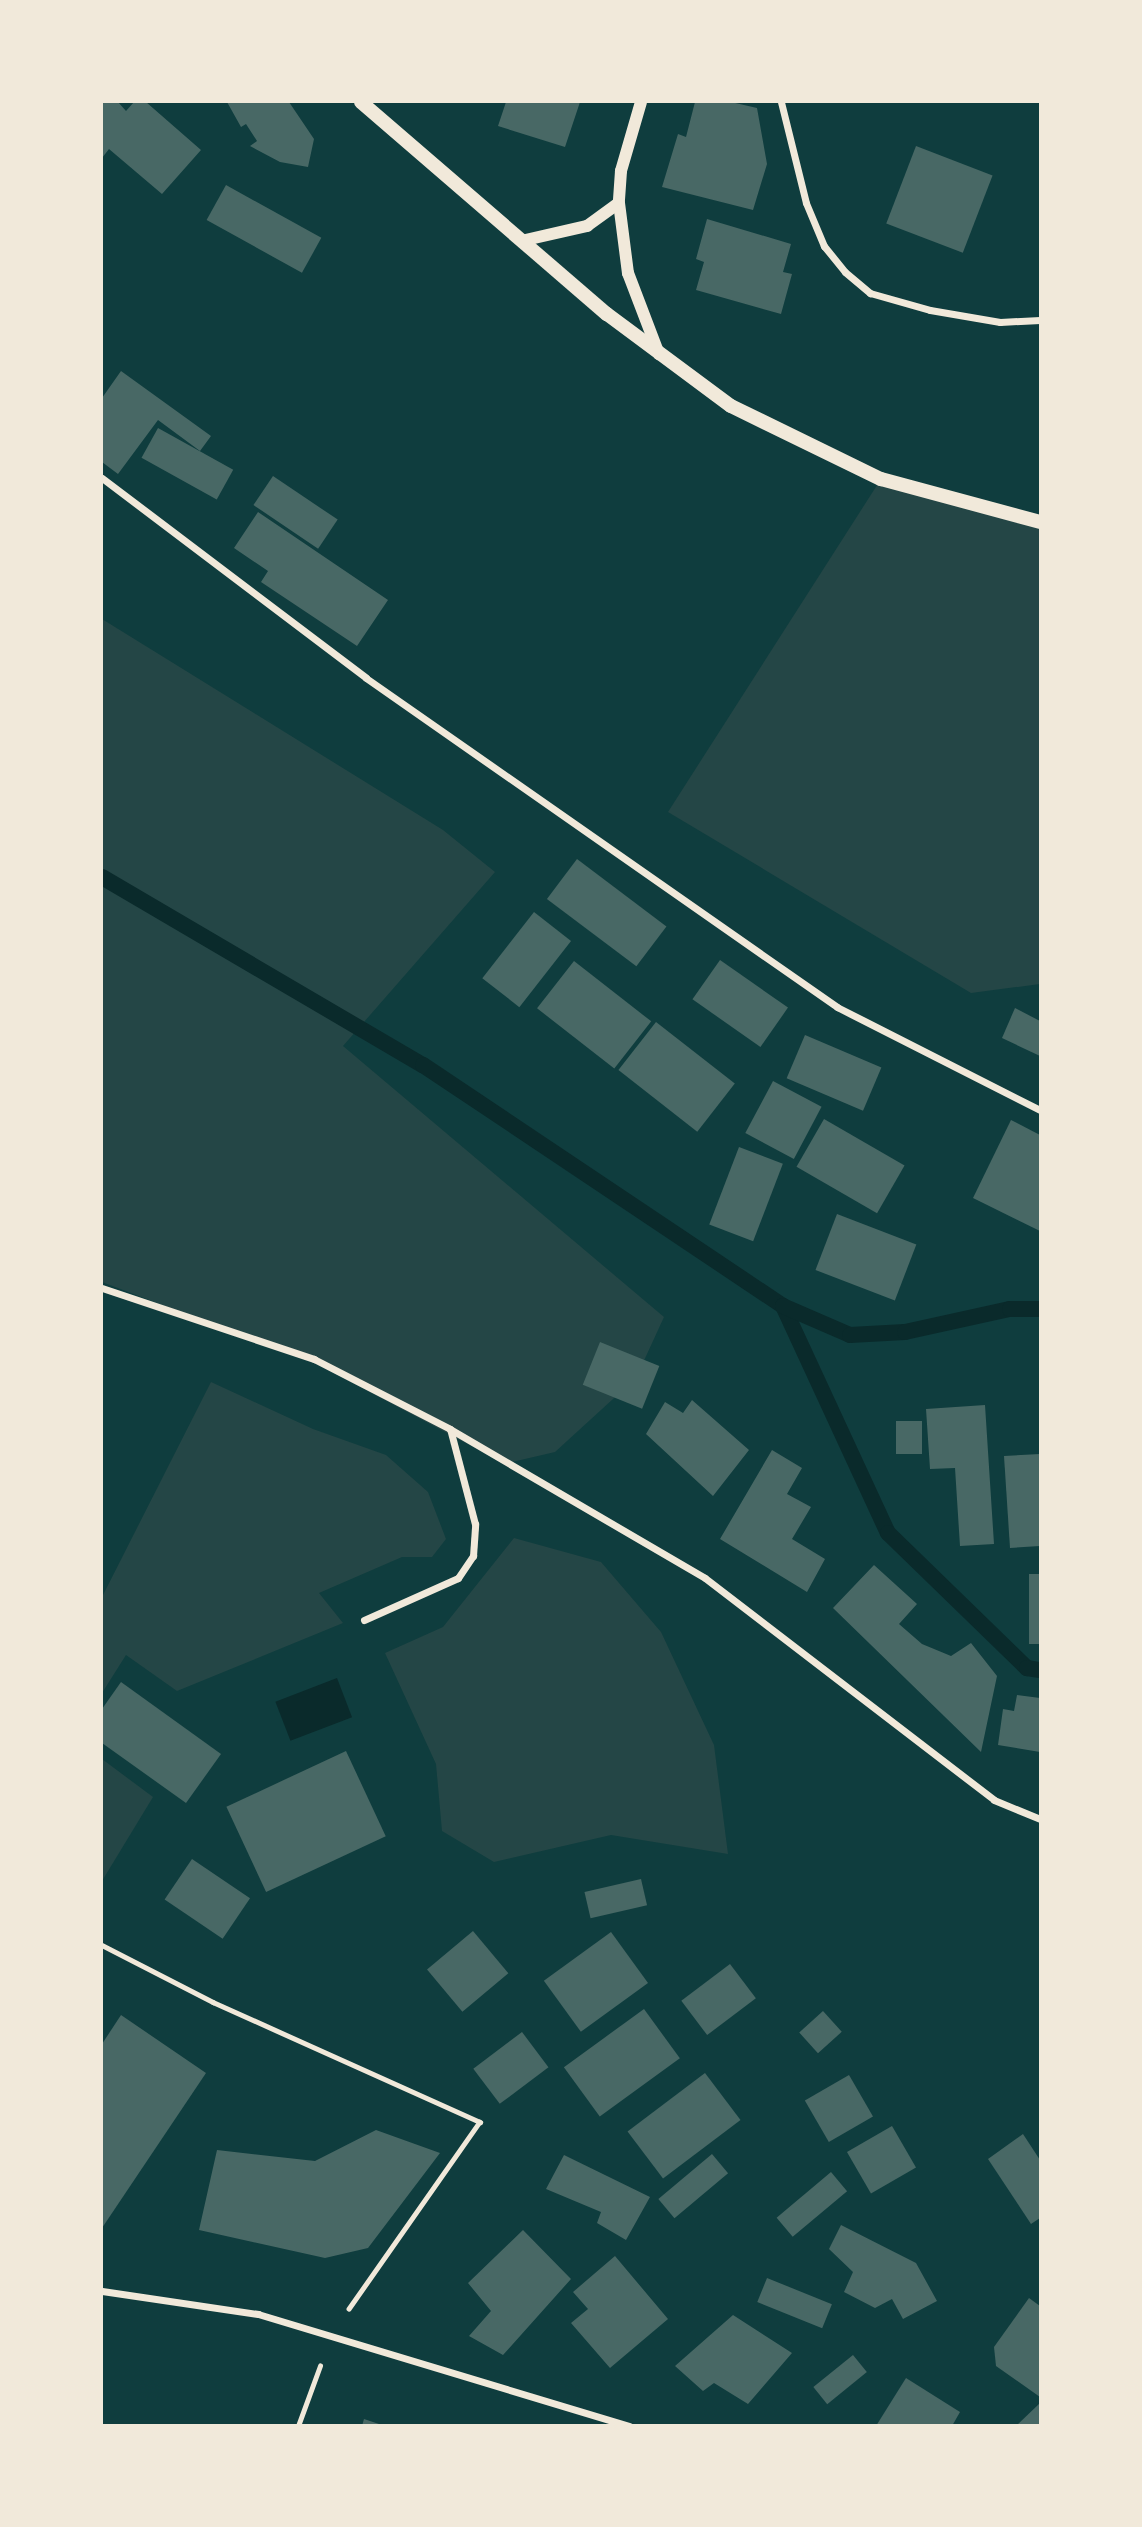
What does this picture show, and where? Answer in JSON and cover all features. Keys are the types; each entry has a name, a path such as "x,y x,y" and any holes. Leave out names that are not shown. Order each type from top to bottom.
{"main road":[{"path":"361,102 521,242 660,356 732,406 881,479 1041,522"}],"street":[{"path":"641,102 621,171 619,203 628,273 660,356"},
{"path":"781,102 806,203 824,246 845,272 870,293 930,310 1000,322 1041,320"},
{"path":"521,242 587,226 619,203"},
{"path":"102,478 366,678 837,1007 1041,1110"},
{"path":"102,1288 314,1359 450,1429 705,1578 993,1800 1041,1819"},
{"path":"363,1619 458,1578 473,1556 475,1524 450,1429"},
{"path":"102,2291 258,2314 629,2426"}],"path":[{"path":"102,1945 213,2002 480,2122 332,2335 298,2426"}],"shaded area":[{"path":"881,479 1040,522 1040,984 971,993 668,812"},
{"path":"102,619 443,830 495,872 343,1046 664,1317 636,1378 555,1452 512,1462 479,1450 313,1362 102,1282"},
{"path":"211,1382 313,1429 386,1455 428,1492 446,1539 432,1557 402,1557 319,1593 343,1623 177,1691 126,1655 102,1693 102,1597"},
{"path":"514,1538 601,1562 661,1632 714,1745 728,1854 611,1835 494,1862 442,1831 436,1764 385,1653 443,1627"},
{"path":"337,1678 352,1717 290,1741 275,1702"},
{"path":"102,1759 153,1797 102,1881"}],"building":[{"path":"102,102 118,102 126,111 134,102 146,102 201,150 162,194 109,149 102,158"},
{"path":"227,102 289,102 314,139 308,167 280,162 250,146 257,141 246,124 241,127"},
{"path":"506,102 580,102 565,147 498,126"},
{"path":"695,102 731,102 757,108 767,164 753,210 662,187 678,134 686,137"},
{"path":"916,146 993,175 963,253 886,223"},
{"path":"226,185 321,238 302,273 207,220"},
{"path":"707,219 791,244 783,272 792,274 781,314 696,290 704,262 696,259"},
{"path":"121,371 211,436 200,451 158,420 118,474 102,462 102,398"},
{"path":"158,428 233,470 217,499 142,458"},
{"path":"273,476 338,520 318,549 253,505"},
{"path":"258,512 388,600 357,646 261,582 268,571 234,548"},
{"path":"577,859 666,926 636,966 547,899"},
{"path":"534,912 571,941 519,1007 482,978"},
{"path":"720,960 788,1008 760,1047 692,999"},
{"path":"574,961 651,1021 614,1069 537,1008"},
{"path":"1015,1008 1040,1021 1040,1056 1002,1038"},
{"path":"656,1022 735,1084 697,1132 618,1070"},
{"path":"805,1035 881,1067 863,1111 787,1078"},
{"path":"773,1081 822,1107 794,1159 745,1133"},
{"path":"824,1119 905,1166 877,1213 796,1167"},
{"path":"1011,1120 1040,1135 1040,1231 973,1198"},
{"path":"739,1147 783,1164 753,1241 709,1224"},
{"path":"837,1214 916,1244 895,1300 815,1270"},
{"path":"600,1342 659,1366 642,1409 583,1385"},
{"path":"692,1400 749,1450 713,1496 646,1434 665,1402 683,1413"},
{"path":"985,1405 994,1544 960,1546 955,1468 930,1469 926,1409"},
{"path":"896,1421 922,1421 922,1454 896,1454"},
{"path":"772,1450 802,1468 787,1494 811,1507 792,1539 825,1559 807,1592 720,1539"},
{"path":"1040,1454 1040,1546 1010,1548 1004,1456"},
{"path":"874,1565 917,1604 899,1624 922,1644 951,1656 971,1643 997,1676 981,1752 833,1608"},
{"path":"1029,1574 1040,1574 1040,1644 1029,1644"},
{"path":"121,1682 221,1754 186,1803 102,1743 102,1709"},
{"path":"1017,1695 1040,1698 1040,1752 998,1745 1003,1709 1014,1711"},
{"path":"346,1751 386,1836 266,1892 226,1807"},
{"path":"192,1859 250,1898 223,1939 165,1900"},
{"path":"641,1879 647,1905 591,1918 584,1892"},
{"path":"473,1931 508,1973 462,2012 427,1970"},
{"path":"611,1932 648,1983 581,2032 544,1981"},
{"path":"730,1964 756,1998 707,2035 681,2001"},
{"path":"644,2009 680,2058 600,2117 564,2067"},
{"path":"823,2011 842,2032 818,2053 799,2032"},
{"path":"121,2015 206,2073 102,2228 102,2044"},
{"path":"522,2032 548,2067 500,2104 473,2069"},
{"path":"705,2073 741,2120 663,2178 628,2131"},
{"path":"849,2075 873,2117 829,2142 805,2100"},
{"path":"892,2126 916,2168 871,2194 847,2152"},
{"path":"376,2130 440,2153 368,2248 325,2258 199,2230 217,2150 315,2161"},
{"path":"1023,2134 1040,2160 1040,2218 1031,2224 988,2159"},
{"path":"712,2154 728,2173 674,2218 658,2199"},
{"path":"564,2155 650,2197 626,2240 597,2223 601,2212 546,2189"},
{"path":"831,2172 847,2191 793,2237 777,2218"},
{"path":"841,2225 916,2263 937,2301 903,2319 892,2299 875,2308 844,2292 853,2272 829,2249"},
{"path":"523,2230 571,2279 503,2355 469,2336 491,2311 468,2283"},
{"path":"615,2256 668,2319 610,2368 571,2323 588,2309 573,2292"},
{"path":"767,2278 832,2304 822,2328 757,2302"},
{"path":"1029,2298 1040,2306 1040,2397 996,2366 994,2347"},
{"path":"733,2315 792,2353 748,2404 714,2383 703,2391 675,2366"},
{"path":"853,2355 867,2372 827,2404 813,2387"},
{"path":"906,2378 960,2412 952,2426 876,2426"},
{"path":"1040,2403 1040,2426 1016,2426"},
{"path":"364,2419 382,2425 382,2426 362,2426"}],"waterway":[{"path":"102,877 423,1065 783,1306 888,1533 1027,1668 1040,1670"},
{"path":"783,1306 850,1335 905,1332 1010,1309 1040,1309"}]}
